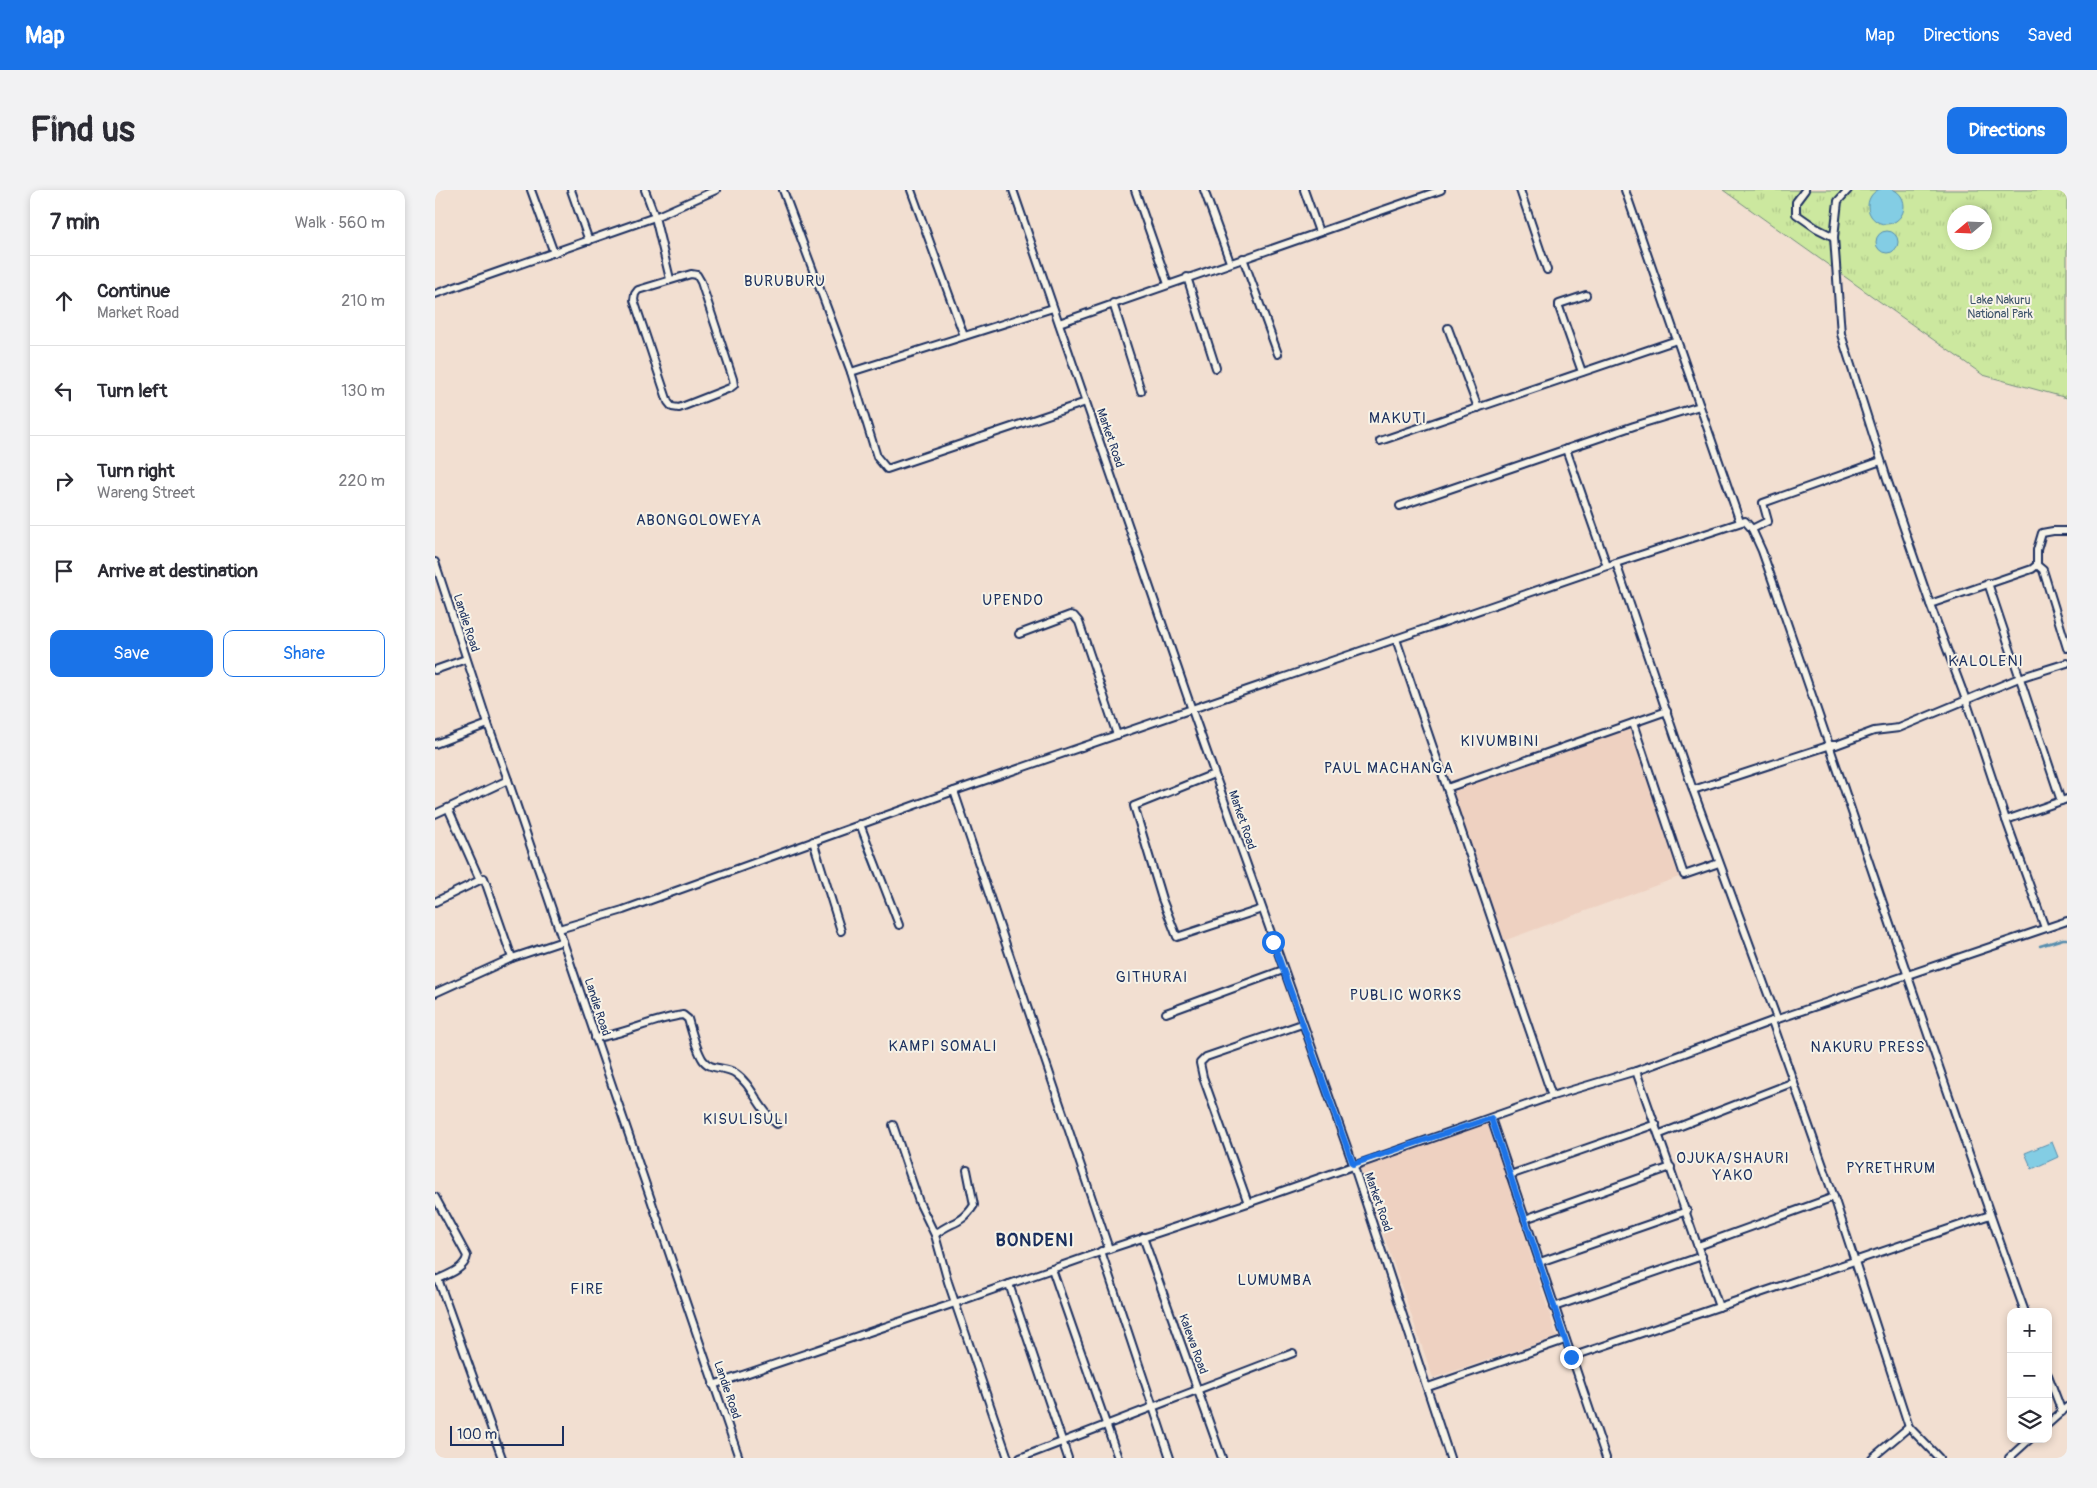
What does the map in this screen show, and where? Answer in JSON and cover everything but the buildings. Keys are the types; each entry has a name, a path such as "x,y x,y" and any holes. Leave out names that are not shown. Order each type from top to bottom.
{"street":[{"path":"531,190 554,253"},
{"path":"571,190 589,241"},
{"path":"645,190 655,217 671,279"},
{"path":"435,294 655,217 716,190"},
{"path":"783,190 851,372 877,457 887,469 1085,402"},
{"path":"911,190 964,336"},
{"name":"Market Road","path":"1013,190 1261,909 1353,1164 1450,1458"},
{"path":"1135,190 1168,284"},
{"path":"1204,190 1230,262"},
{"path":"1304,190 1319,232"},
{"path":"1059,323 1319,232 1421,193 1441,190"},
{"path":"1521,190 1547,270"},
{"path":"1625,190 1740,522"},
{"path":"1805,190 1796,202 1796,214 1816,228 1834,237"},
{"path":"1848,190 1839,201 1834,237 1841,334 1881,461 1930,604 2045,928"},
{"path":"1243,258 1278,354"},
{"path":"691,274 697,276 734,385 679,408 672,407 668,402 633,300 638,290 671,279 691,274"},
{"path":"1187,277 1216,368"},
{"path":"1581,372 1559,304 1586,296"},
{"path":"1113,303 1141,391"},
{"path":"851,372 1053,308"},
{"path":"1448,328 1478,408"},
{"path":"1380,441 1677,340"},
{"path":"1400,506 1634,426 1700,406"},
{"path":"1566,449 1607,566"},
{"path":"1752,529 1768,521 1763,503 1881,461"},
{"path":"559,929 623,910 954,791 1607,566 1745,521 1752,529 1762,551 1836,744 1909,976 2024,1308"},
{"path":"1930,604 1987,583 2033,569 2037,565 2037,550 2042,533 2067,531"},
{"name":"Landie Road","path":"435,562 487,724 509,780 739,1458"},
{"path":"1616,563 1774,1020 1909,1427 1939,1458"},
{"path":"2037,565 2043,570 2067,648"},
{"path":"1987,583 2019,678 2064,800 2006,820"},
{"path":"1019,634 1074,616 1082,630 1117,735"},
{"path":"1396,639 1551,1096"},
{"path":"435,670 466,659"},
{"path":"1693,790 1874,731 1899,728 2019,678 2067,663"},
{"path":"1447,788 1667,711"},
{"path":"1633,723 1684,875 1719,863"},
{"path":"435,744 487,724"},
{"path":"1214,774 1134,806 1162,899 1177,937 1261,909"},
{"path":"435,814 509,780"},
{"path":"954,791 1109,1248"},
{"path":"448,808 480,880"},
{"path":"860,824 899,925"},
{"path":"813,841 841,931"},
{"path":"435,902 484,878 512,958"},
{"path":"713,1386 1109,1248 1248,1203 1353,1164 1551,1096 1636,1071 1774,1020 1909,976 2045,928 2066,924"},
{"path":"435,993 512,958 563,941"},
{"path":"1166,1013 1283,970"},
{"path":"595,1038 618,1034 669,1016 683,1015 688,1019 703,1060 713,1068 736,1073 764,1112 777,1124"},
{"path":"1248,1203 1203,1077 1200,1063 1207,1057 1302,1024"},
{"path":"1636,1071 1660,1134 1719,1307"},
{"path":"1660,1134 1794,1082"},
{"path":"1491,1118 1606,1458"},
{"path":"1510,1175 1656,1124"},
{"path":"893,1125 919,1202 935,1235 955,1303 1008,1458"},
{"path":"1525,1219 1671,1167"},
{"path":"935,1235 967,1216 974,1205 967,1170"},
{"path":"435,1197 467,1256 466,1262 462,1266 437,1279 502,1458"},
{"path":"1699,1246 1834,1197"},
{"path":"1540,1262 1687,1211"},
{"path":"1571,1357 1990,1215"},
{"name":"Kalewa Road","path":"1143,1237 1221,1458"},
{"path":"1101,1251 1170,1458"},
{"path":"1554,1307 1702,1256"},
{"path":"1052,1269 1118,1458"},
{"path":"1009,1284 1068,1458"},
{"path":"1428,1387 1565,1340"},
{"path":"1019,1458 1063,1443 1293,1353"},
{"path":"2052,1384 2064,1409 2052,1420"},
{"path":"1872,1458 1909,1427"},
{"path":"2009,1458 2017,1456 2028,1443"}],"shaded area":[{"path":"1631,728 1679,877 1503,941 1451,791"},
{"path":"1488,1122 1557,1337 1433,1378 1359,1164"}],"green space":[{"name":"Lake Nakuru National Park","path":"1723,190 2067,190 2067,398 1983,375"}],"water":[{"path":"1886,188 1893,189 1899,193 1903,199 1903,213 1899,219 1893,223 1886,224 1879,223 1873,219 1869,213 1868,206 1869,199 1873,193 1879,189"},
{"path":"1887,231 1895,234 1898,242 1895,250 1887,253 1879,250 1876,242 1879,234"},
{"path":"2052,1142 2058,1157 2032,1169 2025,1153"}],"waterway":[{"path":"1198,735 1211,772"},
{"path":"860,836 875,873"},
{"path":"2040,946 2067,939"}],"district":[{"name":"BURUBURU","path":"785,281"},
{"name":"MAKUTI","path":"1398,418"},
{"name":"ABONGOLOWEYA","path":"699,520"},
{"name":"UPENDO","path":"1013,600"},
{"name":"KALOLENI","path":"1986,661"},
{"name":"KIVUMBINI","path":"1500,741"},
{"name":"PAUL MACHANGA","path":"1389,768"},
{"name":"GITHURAI","path":"1152,977"},
{"name":"PUBLIC WORKS","path":"1406,995"},
{"name":"KAMPI SOMALI","path":"943,1046"},
{"name":"NAKURU PRESS","path":"1868,1047"},
{"name":"KISULISULI","path":"746,1119"},
{"name":"OJUKA/SHAURI YAKO","path":"1733,1166"},
{"name":"PYRETHRUM","path":"1891,1168"},
{"name":"BONDENI","path":"1035,1240"},
{"name":"LUMUMBA","path":"1275,1280"},
{"name":"FIRE","path":"587,1289"}],"route":[{"path":"1273,942 1353,1164 1491,1118 1571,1357"}]}
